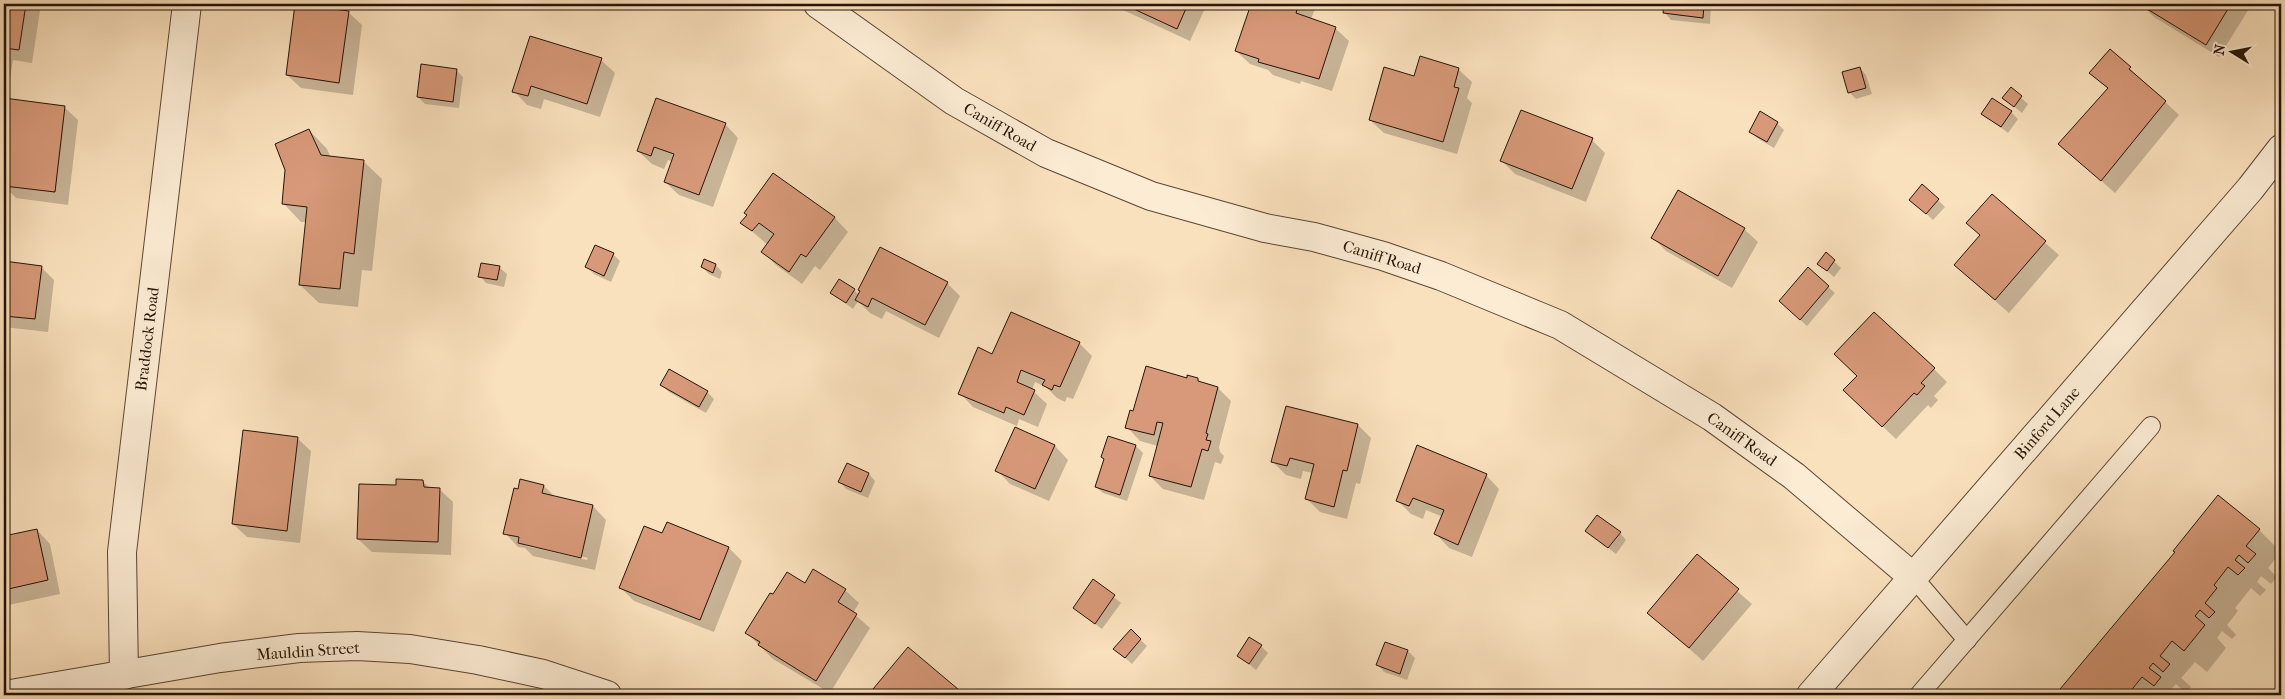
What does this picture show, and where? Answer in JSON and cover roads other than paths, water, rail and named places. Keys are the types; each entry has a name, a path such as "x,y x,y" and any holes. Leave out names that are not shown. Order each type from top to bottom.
{"street":[{"name":"Braddock Road","path":"124,675 122,552 187,4"},
{"name":"Caniff Road","path":"818,4 954,101 1046,154 1151,196 1265,228 1314,237 1383,256 1441,276 1560,325 1712,417 1794,476 1913,577"},
{"name":"Binford Lane","path":"1812,695 2250,189 2281,149"},
{"name":"Mauldin Street","path":"5,695 280,651 357,646 410,649 478,660 543,674 608,695"}],"lane":[{"path":"1919,695 2151,426"},
{"path":"1913,577 1967,640"}]}
